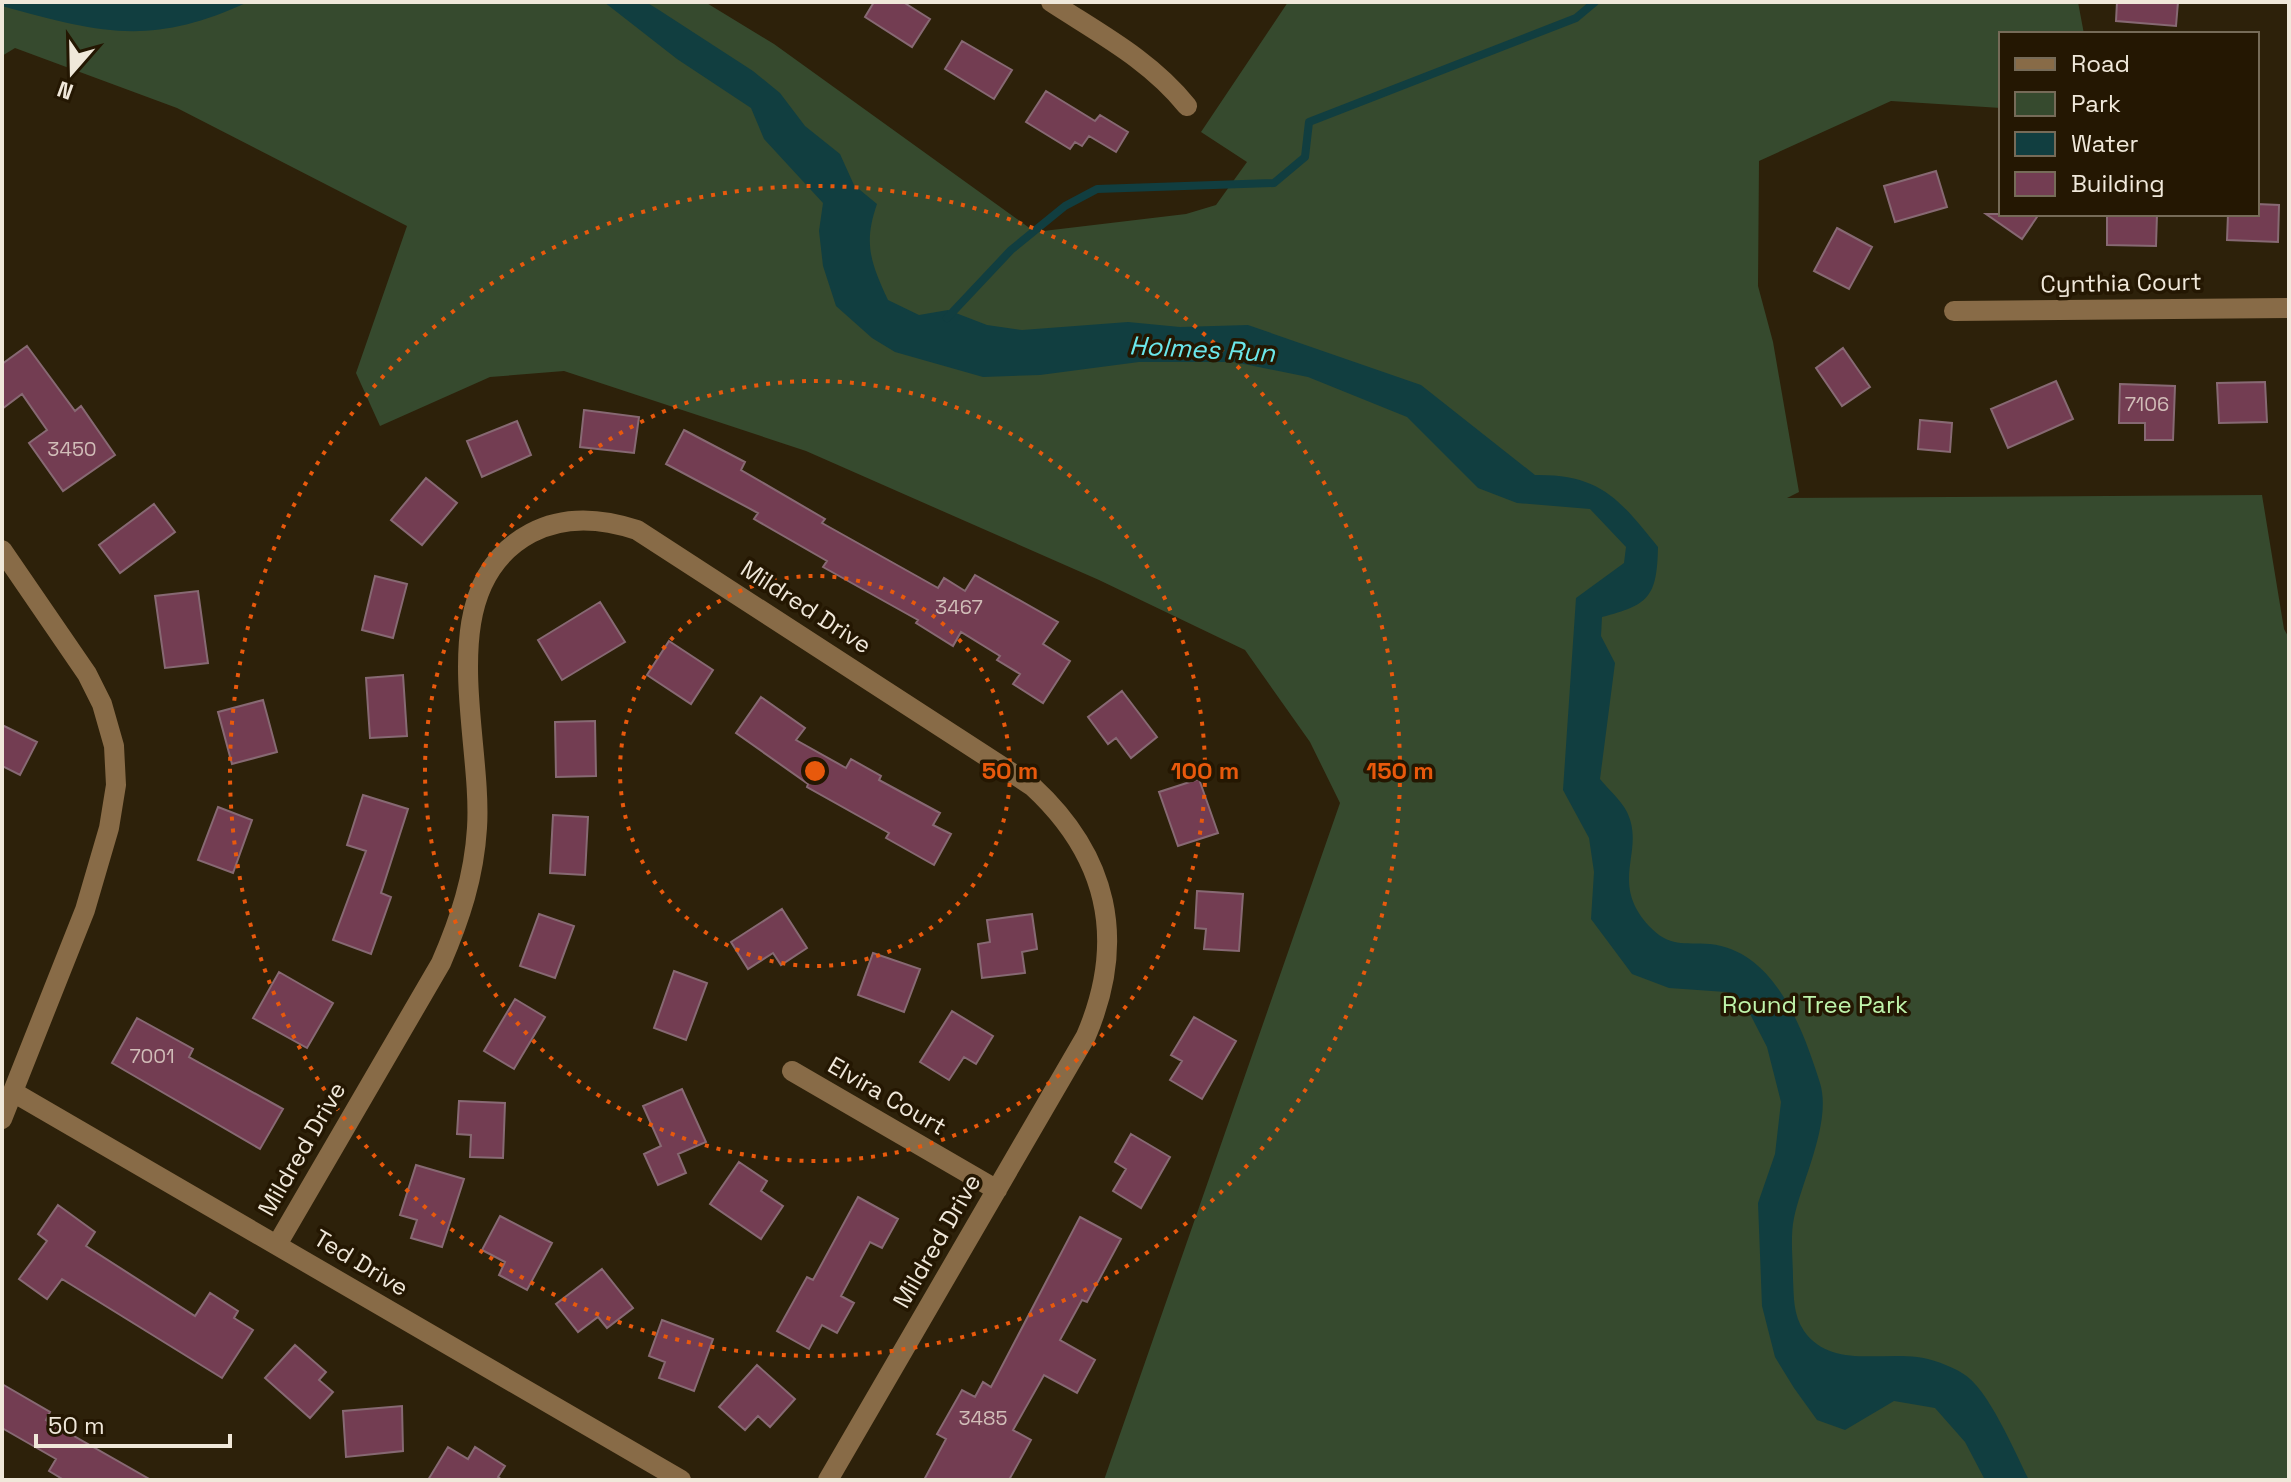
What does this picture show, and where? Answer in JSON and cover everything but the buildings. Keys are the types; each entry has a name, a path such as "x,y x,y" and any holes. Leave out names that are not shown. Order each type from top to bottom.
{"street":[{"path":"1051,2 1140,58 1166,81 1187,106"},
{"name":"Cynthia Court","path":"1954,311 2289,308"},
{"name":"Mildred Drive","path":"278,1243 441,963 459,922 472,878 477,826 468,633 480,585 497,559 519,539 544,526 572,520 611,521 637,530 1032,786 1057,809 1078,837 1095,871 1105,907 1108,944 1106,978 1086,1036 828,1480"},
{"path":"2,1119 85,910 109,828 116,785 114,746 102,704 73,650 6,564"},
{"name":"Elvira Court","path":"792,1071 997,1190"},
{"name":"Ted Drive","path":"13,1092 278,1243 681,1480"}],"green space":[{"name":"Round Tree Park","path":"2,2 705,2 774,44 1035,232 1186,214 1216,205 1247,162 1201,132 1288,2 2078,2 2084,32 1999,32 1999,108 1891,101 1759,161 1758,286 1773,342 1799,492 1787,498 2262,495 2284,629 2289,638 2289,1480 1104,1480 1340,803 1310,742 1245,650 1099,580 806,451 564,371 490,377 380,426 356,373 407,226 177,108 15,48 2,56"}],"water":[{"path":"2,2 248,2 182,25 125,31 68,23 2,6"},
{"name":"Holmes Run","path":"604,2 646,2 659,10 753,71 780,93 805,126 840,154 854,185 877,204 870,231 871,253 888,300 919,315 948,310 987,325 1022,330 1128,322 1180,327 1248,325 1421,385 1535,475 1577,479 1593,485 1620,503 1658,547 1657,564 1652,588 1640,603 1602,617 1601,636 1615,663 1600,779 1627,812 1632,827 1631,895 1649,926 1670,941 1710,944 1733,950 1752,961 1783,996 1805,1039 1823,1098 1819,1133 1793,1225 1794,1293 1798,1318 1804,1331 1827,1350 1856,1356 1922,1358 1962,1373 1991,1406 2029,1480 1985,1480 1965,1442 1935,1408 1894,1401 1845,1430 1817,1420 1775,1357 1762,1306 1758,1203 1775,1154 1781,1102 1767,1047 1749,1012 1726,992 1669,988 1632,974 1591,919 1594,872 1589,838 1563,790 1576,598 1624,563 1626,547 1590,509 1517,503 1478,488 1407,417 1308,377 1234,362 1139,362 1040,375 983,377 895,352 872,338 836,306 823,266 819,231 823,203 764,139 751,108 677,59"}],"waterway":[{"path":"947,318 1011,250 1065,206 1097,189 1274,183 1305,157 1309,122 1576,18 1595,2"}]}
